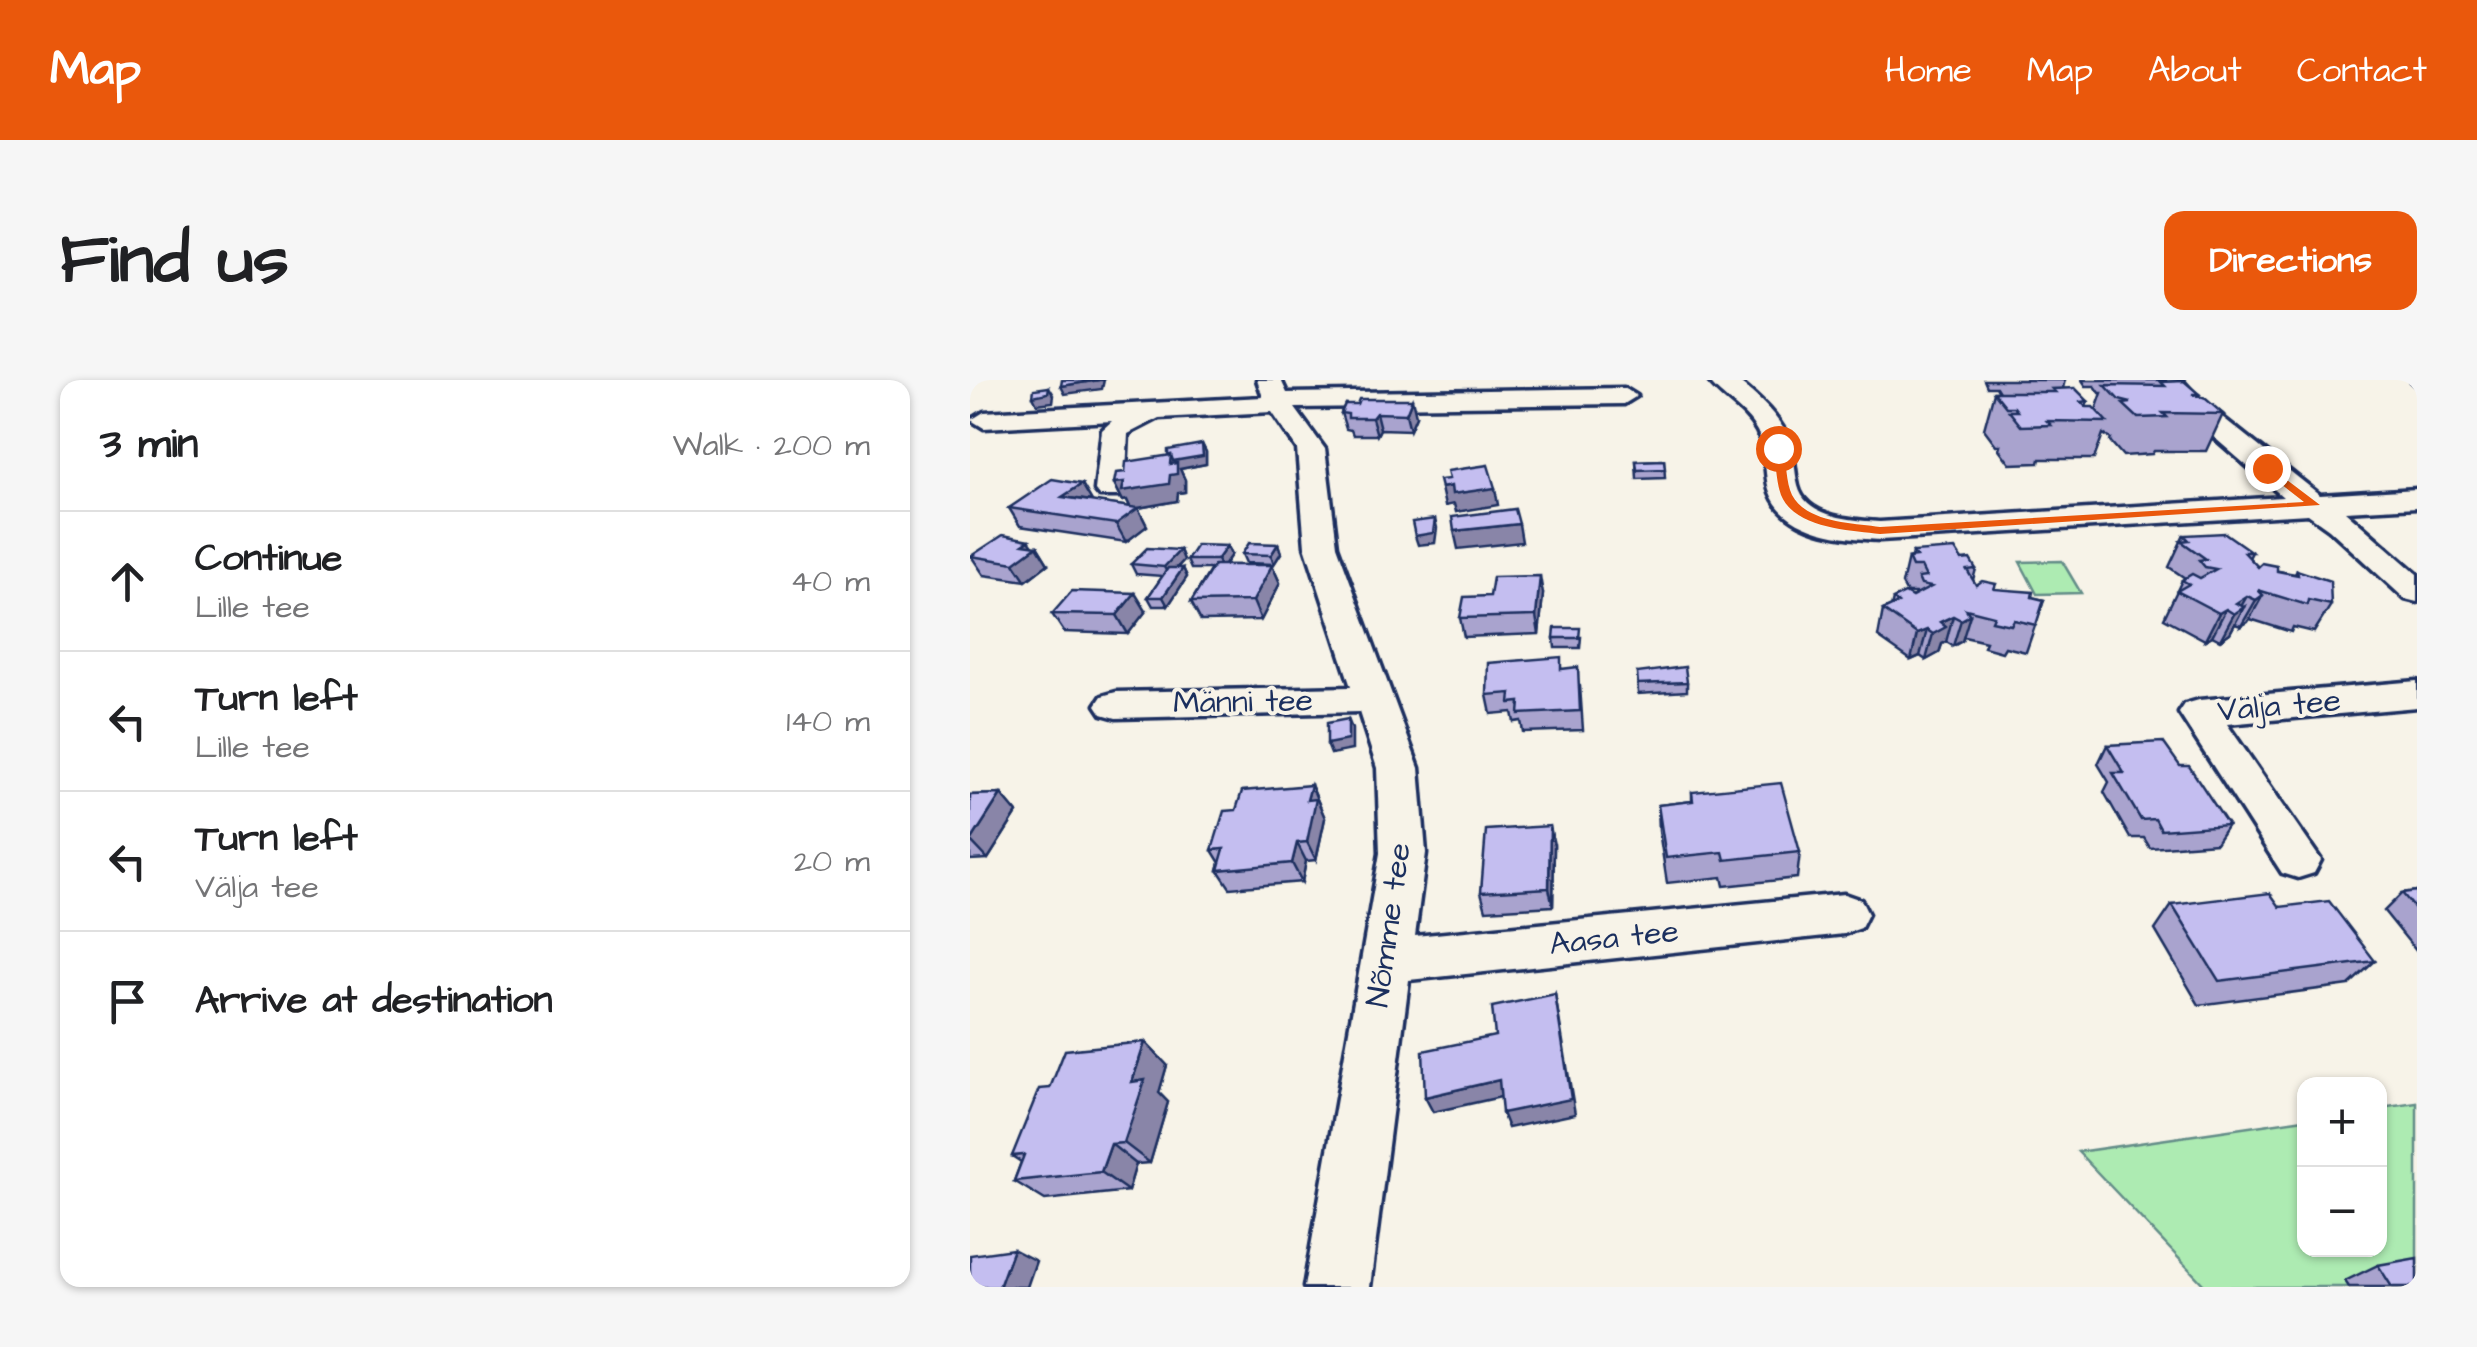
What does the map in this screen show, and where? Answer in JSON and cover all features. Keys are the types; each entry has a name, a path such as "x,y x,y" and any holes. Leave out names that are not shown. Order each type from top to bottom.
{"street":[{"path":"1720,380 1756,409 1770,429 1778,448 1787,496 1802,511 1826,523 1854,529 1880,531 2417,498"},
{"path":"2169,380 2188,402 2340,522 2417,592"},
{"path":"984,420 1152,412 1275,395 1624,396"},
{"name":"Nõmme tee","path":"1275,395 1311,449 1320,546 1398,768 1403,853 1338,1287"},
{"path":"1110,490 1115,430 1152,412"},
{"name":"Välja tee","path":"2298,860 2199,712 2417,694"},
{"name":"Männi tee","path":"1116,705 1371,699"},
{"name":"Aasa tee","path":"1384,961 1844,914"}],"green space":[{"path":"2062,561 2081,593 2037,594 2020,562"},
{"path":"2417,1103 2417,1268 2349,1287 2206,1287 2078,1152 2297,1120 2297,1257 2387,1257 2387,1107"}],"building":[{"path":"1062,380 1099,380 1061,386"},
{"path":"2184,381 2199,394 2192,394 2206,399 2223,414 2163,413 2167,417 2138,418 2123,404 2131,403 2119,400 2105,385 2165,386 2161,382"},
{"path":"1049,387 1048,393 1033,396 1034,389"},
{"path":"2075,388 2088,401 2081,402 2093,407 2107,422 2047,421 2051,425 2021,426 2009,411 2017,411 2014,407 2006,407 1994,392 2055,392 2052,389"},
{"path":"1359,399 1412,399 1406,414 1376,413 1372,418 1348,418 1348,414 1341,413 1345,404 1357,404"},
{"path":"1202,444 1203,456 1173,461 1168,456 1168,450"},
{"path":"1171,455 1170,464 1177,463 1177,474 1170,475 1169,484 1122,491 1124,482 1114,483 1116,473 1125,472 1126,462"},
{"path":"1664,460 1665,469 1637,470 1636,461"},
{"path":"1488,465 1495,488 1452,494 1451,486 1441,488 1439,480 1449,479 1447,471"},
{"path":"1052,479 1082,484 1062,497 1138,508 1116,524 1009,508"},
{"path":"1515,509 1519,524 1454,531 1452,517"},
{"path":"1435,519 1433,533 1415,536 1412,522"},
{"path":"2225,533 2252,552 2244,552 2258,567 2262,563 2277,566 2277,571 2298,575 2297,570 2330,581 2331,605 2308,600 2307,605 2258,590 2263,595 2256,600 2247,596 2236,603 2244,607 2234,614 2226,609 2219,613 2177,591 2189,584 2182,580 2192,574 2200,578 2216,569 2205,567 2199,560 2206,559 2181,541 2189,540 2184,535"},
{"path":"1003,535 1029,540 1023,544 1037,546 1014,563 971,556"},
{"path":"1249,543 1278,544 1271,555 1242,554"},
{"path":"1197,545 1227,546 1217,560 1187,560"},
{"path":"1147,548 1180,550 1164,567 1131,564"},
{"path":"1955,549 1962,560 1970,559 1976,569 1967,570 1976,585 1982,581 1996,584 1994,589 2033,592 2032,597 2044,600 2036,625 1992,621 1994,616 1966,609 1970,615 1961,620 1953,616 1940,622 1946,627 1933,634 1927,630 1917,634 1883,610 1898,603 1893,599 1905,593 1912,597 1931,587 1921,585 1918,578 1926,577 1921,567 1912,567 1908,558 1916,557 1913,552"},
{"path":"1214,565 1272,565 1253,601 1191,602"},
{"path":"1168,568 1183,568 1163,597 1148,597"},
{"path":"1540,576 1536,616 1460,618 1464,597 1490,596 1493,577"},
{"path":"1072,591 1135,593 1117,615 1052,614"},
{"path":"1555,628 1580,628 1579,638 1554,638"},
{"path":"1561,657 1561,669 1578,667 1580,711 1519,714 1520,702 1510,703 1511,693 1487,695 1488,663"},
{"path":"1685,667 1687,682 1638,684 1637,673"},
{"path":"1348,719 1348,740 1327,744 1327,723"},
{"path":"2163,742 2180,766 2189,766 2228,825 2161,830 2155,819 2141,820 2113,773 2124,773 2107,745"},
{"path":"1781,783 1800,852 1725,860 1723,852 1666,858 1658,805 1693,801 1692,792"},
{"path":"1311,785 1307,800 1316,799 1307,842 1297,843 1292,863 1218,870 1224,849 1212,850 1224,811 1236,810 1242,791"},
{"path":"1001,794 971,841 970,841 970,795"},
{"path":"1550,826 1549,888 1481,892 1486,830"},
{"path":"2417,891 2417,911 2402,893"},
{"path":"2270,893 2280,907 2329,901 2375,961 2219,981 2172,905"},
{"path":"1555,994 1571,1099 1502,1113 1499,1080 1425,1097 1423,1051 1495,1036 1492,1007"},
{"path":"1145,1042 1132,1082 1145,1080 1124,1143 1111,1144 1101,1172 1014,1181 1024,1155 1012,1156 1039,1089 1050,1088 1065,1050"},
{"path":"1013,1249 999,1287 970,1287 970,1255"},
{"path":"2417,1258 2417,1287 2392,1287 2378,1265"}],"route":[{"path":"1778,448 1787,496 1802,511 1826,523 1880,531 2314,505 2267,468"}]}
